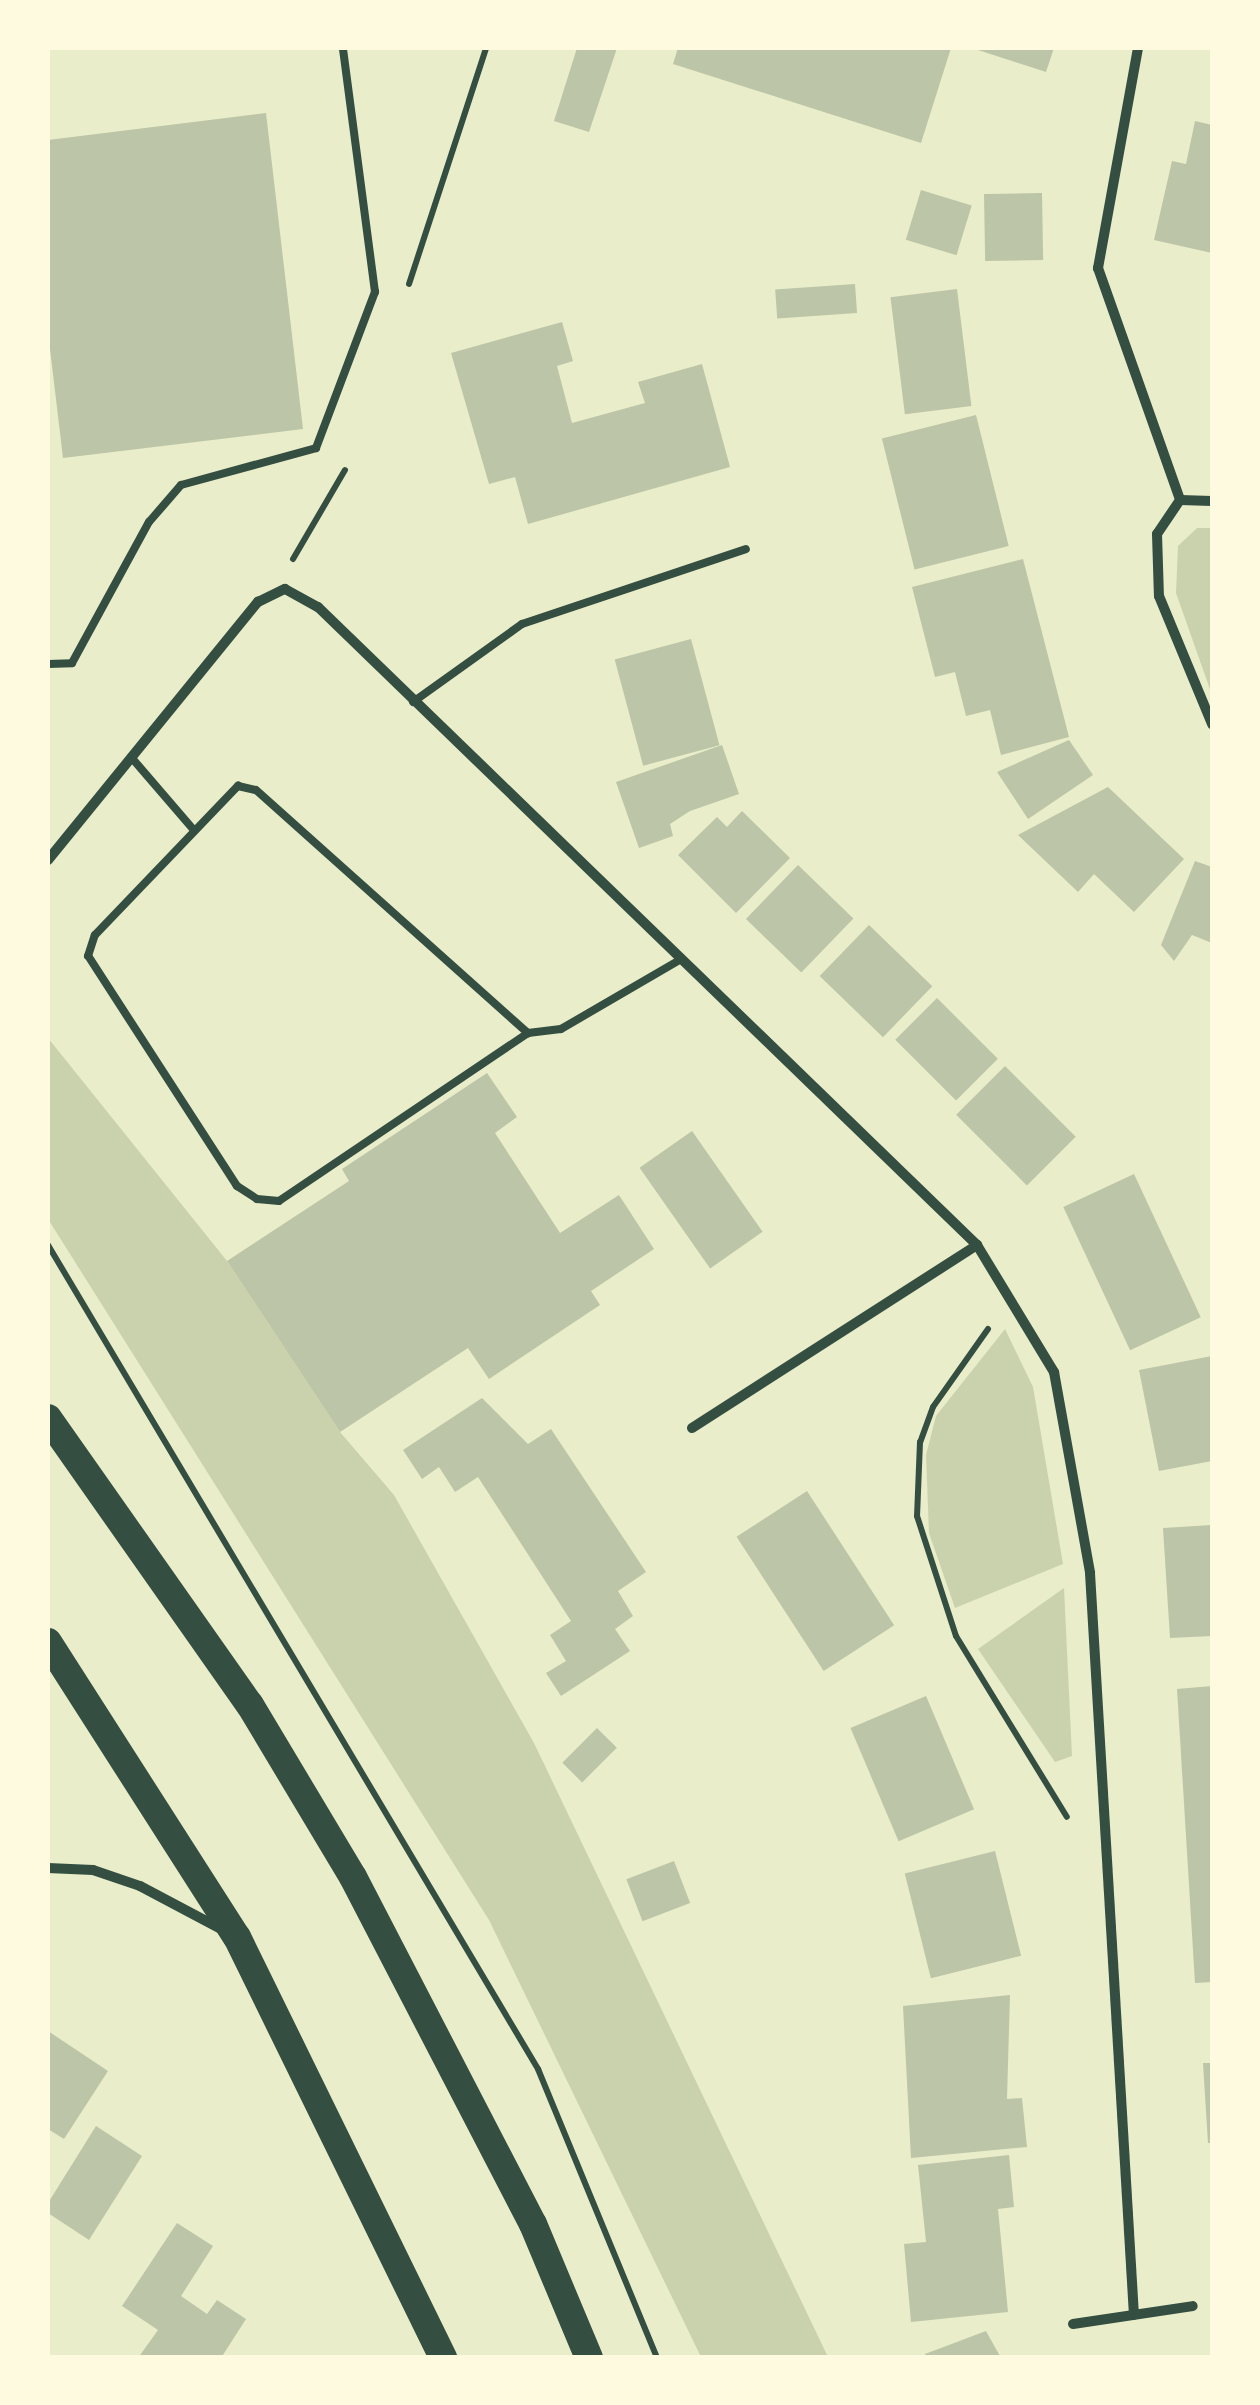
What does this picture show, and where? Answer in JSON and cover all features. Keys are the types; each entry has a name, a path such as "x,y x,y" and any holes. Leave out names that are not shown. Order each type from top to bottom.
{"highway":[{"path":"48,1418 250,1705 353,1876 516,2191 589,2358"},
{"path":"48,1647 238,1937 443,2358"}],"street":[{"path":"1138,48 1098,268 1180,500"},
{"path":"1180,500 1212,501"},
{"path":"1180,500 1157,534 1159,596 1212,724"},
{"path":"48,860 258,602 285,590 318,607 678,962 977,1246 1054,1372 1090,1573 1134,2316"},
{"path":"692,1428 977,1246"},
{"path":"48,1868 93,1870 140,1886 238,1937"},
{"path":"1074,2324 1192,2306"}],"lane":[{"path":"48,664 72,663 149,522 181,485 316,448 375,292 343,48"},
{"path":"413,702 522,624 746,549"},
{"path":"131,757 192,828"},
{"path":"528,1033 256,790 222,796 95,935 88,956 237,1186 258,1199 279,1201 528,1033 562,1030 678,962"}],"path":[{"path":"48,1245 538,2069 658,2358"},
{"path":"942,1268 989,1331 933,1407 920,1442 917,1516 956,1636 1068,1818"}],"green space":[{"path":"1197,528 1212,528 1212,695 1176,593 1178,546"},
{"path":"48,1038 227,1261 340,1432 394,1495 534,1743 828,2357 701,2357 489,1920 48,1219"},
{"path":"1005,1329 1033,1387 1063,1564 955,1608 929,1533 926,1455 936,1416"},
{"path":"1064,1588 1072,1756 1055,1762 978,1649"}],"building":[{"path":"577,48 617,48 589,132 554,121"},
{"path":"678,48 951,48 921,143 673,64"},
{"path":"972,48 1054,48 1046,72"},
{"path":"266,113 303,429 63,458 48,332 48,140"},
{"path":"1195,121 1212,125 1212,253 1154,240 1172,161 1186,164"},
{"path":"921,190 972,205 956,255 906,240"},
{"path":"1042,193 1043,260 985,261 984,194"},
{"path":"855,284 857,313 777,319 775,290"},
{"path":"957,289 971,406 905,414 890,297"},
{"path":"562,322 573,361 557,366 572,423 645,403 638,382 702,364 730,467 528,524 515,477 489,484 451,353"},
{"path":"976,415 1009,546 915,569 882,438"},
{"path":"1023,559 1069,737 1001,755 990,710 966,716 955,672 935,677 912,587"},
{"path":"691,639 719,745 643,766 615,659"},
{"path":"1069,740 1093,775 1028,819 997,772"},
{"path":"722,745 739,794 690,811 670,824 673,836 639,848 616,782"},
{"path":"1108,787 1184,859 1134,912 1094,874 1078,892 1018,835"},
{"path":"742,811 790,858 736,913 678,855 717,817 727,827"},
{"path":"1195,861 1212,867 1212,943 1192,935 1174,961 1161,945"},
{"path":"798,865 853,918 801,972 746,919"},
{"path":"869,925 932,986 883,1037 820,976"},
{"path":"937,998 998,1059 956,1101 895,1040"},
{"path":"1005,1066 1076,1137 1027,1186 956,1115"},
{"path":"487,1073 517,1117 495,1133 560,1233 619,1195 654,1249 591,1291 600,1305 489,1379 468,1348 340,1432 227,1261 349,1181 342,1169"},
{"path":"692,1131 763,1232 710,1268 640,1168"},
{"path":"1134,1174 1201,1317 1130,1350 1063,1207"},
{"path":"1212,1356 1212,1461 1159,1471 1139,1370"},
{"path":"482,1398 528,1444 551,1429 646,1572 618,1591 633,1616 615,1629 630,1651 561,1696 546,1673 566,1661 550,1635 571,1621 478,1477 455,1492 439,1467 422,1479 403,1450"},
{"path":"807,1491 894,1625 824,1671 737,1537"},
{"path":"1212,1525 1212,1636 1170,1638 1163,1528"},
{"path":"1212,1686 1212,1982 1195,1983 1177,1689"},
{"path":"926,1696 974,1809 899,1841 851,1728"},
{"path":"597,1728 617,1748 582,1782 562,1763"},
{"path":"995,1851 1021,1956 931,1978 905,1873"},
{"path":"674,1861 690,1903 643,1921 626,1879"},
{"path":"1010,1995 1007,2099 1022,2098 1027,2147 911,2158 903,2006"},
{"path":"48,2031 108,2071 64,2139 48,2129"},
{"path":"1203,2063 1212,2063 1212,2143 1208,2143"},
{"path":"96,2126 142,2156 89,2240 48,2213 48,2203"},
{"path":"1009,2155 1014,2207 998,2209 1008,2312 911,2322 904,2244 926,2242 918,2165"},
{"path":"177,2223 213,2246 181,2296 207,2314 217,2300 246,2319 221,2358 138,2358 158,2330 122,2306"},
{"path":"986,2331 1001,2358 926,2358 925,2354"}]}
